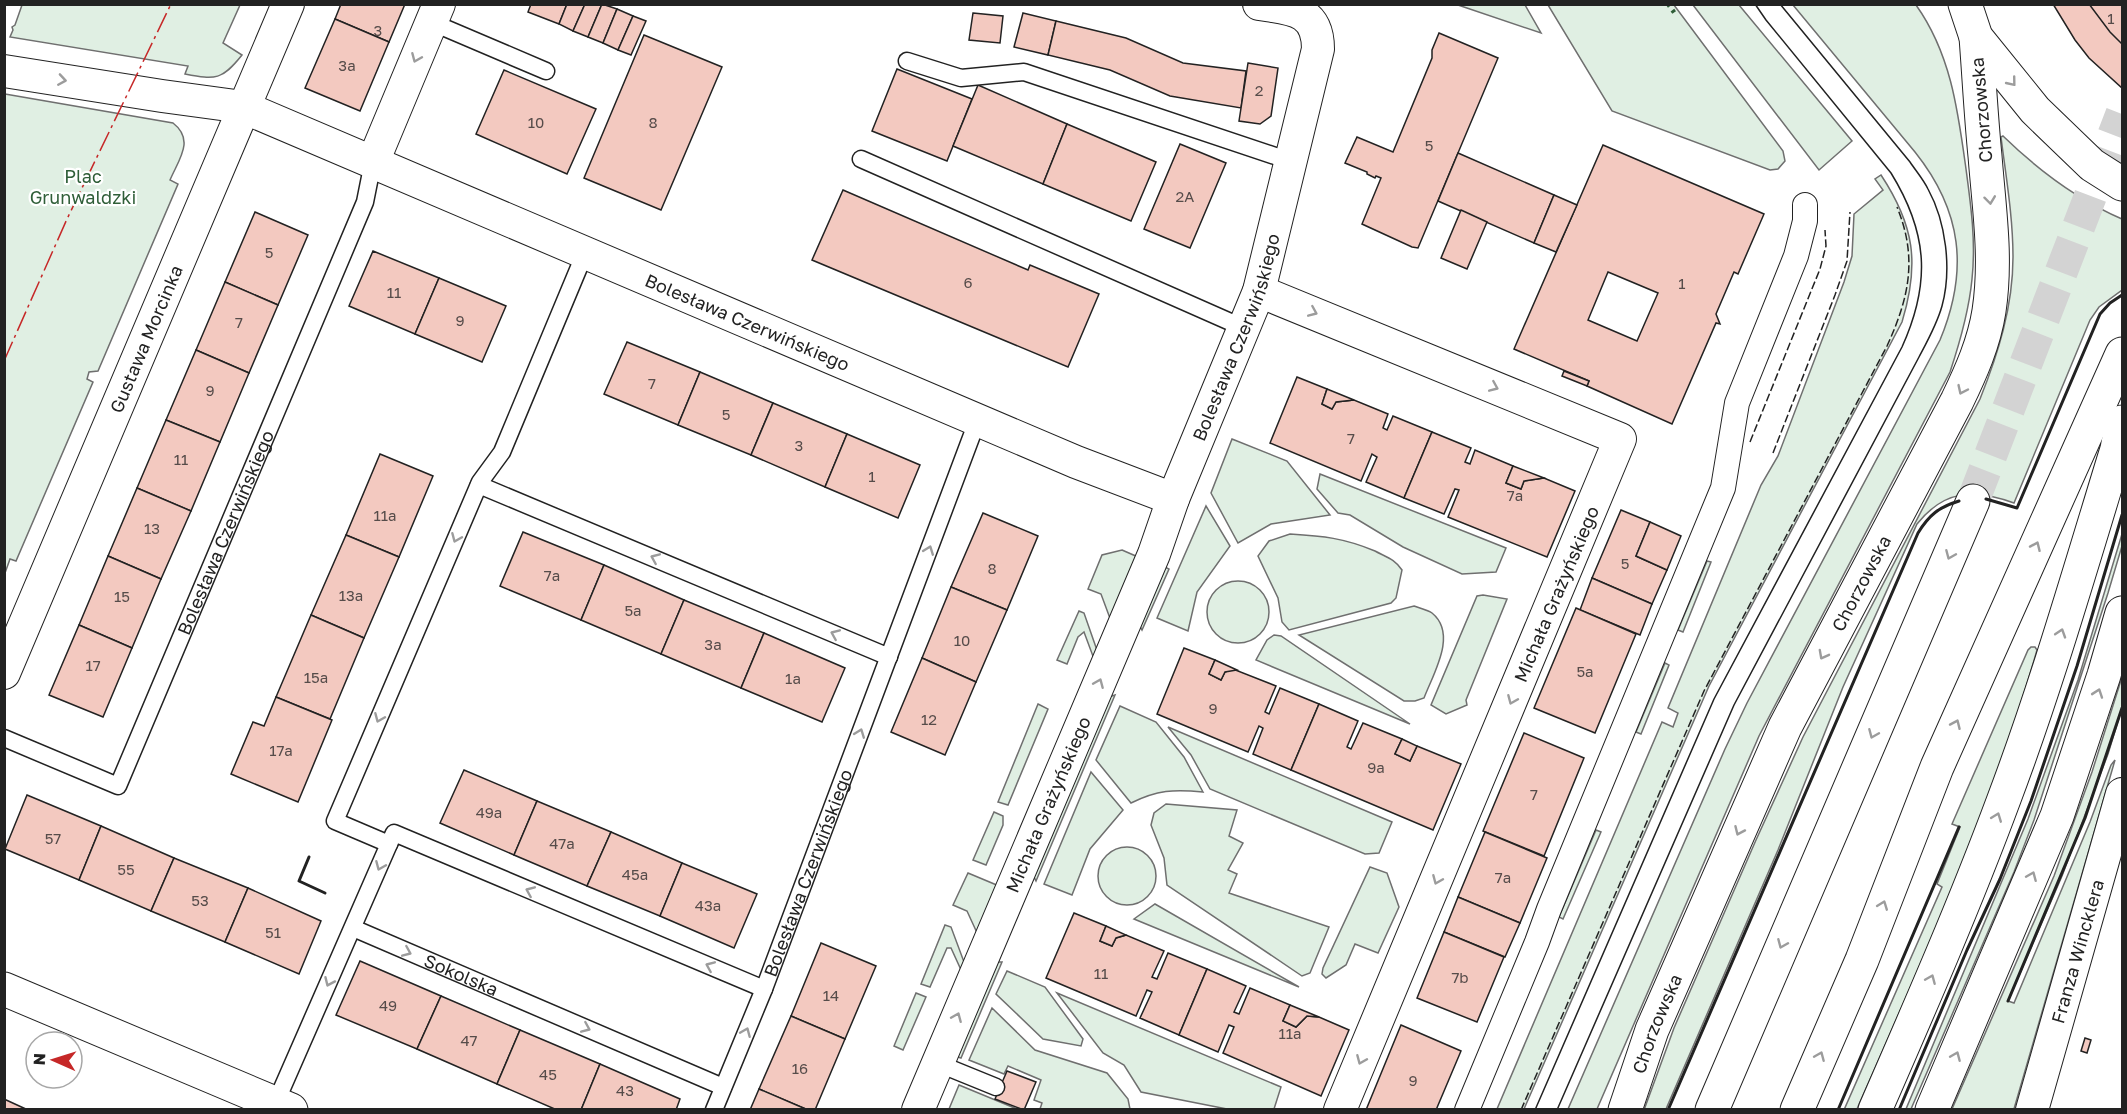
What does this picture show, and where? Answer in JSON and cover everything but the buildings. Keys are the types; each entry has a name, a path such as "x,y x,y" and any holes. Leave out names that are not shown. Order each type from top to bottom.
{"main road":[{"path":"1966,15 2035,110 2092,165 2122,184"},
{"name":"Chorzowska","path":"1625,1110 1653,1030 1785,726 1977,359 1989,312 1993,272 1993,226 1966,15"},
{"path":"1797,1110 1862,960 1937,767 2122,354"},
{"path":"1875,1110 1969,891 2005,798 2068,611 2117,449 2122,422"},
{"path":"1712,1110 1973,501"},
{"path":"1932,1110 2057,816 2122,613"},
{"path":"4,989 280,1107"}],"street":[{"name":"Gustawa Morcinka","path":"4,673 288,4"},
{"name":"Bolesława Czerwińskiego","path":"4,71 243,107 1076,462 1173,500 1259,291 1318,49 1316,31 1309,18 1298,10 1259,4"},
{"name":"Bolesława Czerwińskiego","path":"373,162 435,13"},
{"path":"1467,1110 1723,488 1737,403 1796,256 1805,221 1805,205"},
{"name":"Michała Grażyńskiego","path":"1259,291 1620,440 1340,1110"},
{"name":"Michała Grażyńskiego","path":"918,1110 1154,554 1173,500"},
{"name":"Franza Wincklera","path":"2032,1110 2122,794"}],"lane":[{"path":"435,13 546,71"},
{"path":"907,60 961,78 1024,72 1290,161"},
{"path":"861,159 1244,328"},
{"name":"Bolesława Czerwińskiego","path":"4,738 118,786 365,202 373,162"},
{"path":"389,844 335,820 479,485 502,452 585,253"},
{"name":"Bolesława Czerwińskiego","path":"723,1086 764,988 978,419"},
{"path":"479,485 889,657"},
{"path":"280,1107 394,833 764,988"},
{"name":"Sokolska","path":"353,928 723,1086"},
{"path":"938,1063 996,1087"},
{"path":"714,1110 723,1086"}],"green space":[{"path":"22,5 240,5 223,43 242,55 223,74 204,77 185,74 188,66 10,37"},
{"path":"1458,5 1525,5 1541,33"},
{"path":"1548,5 1674,5 1783,151 1785,161 1778,169 1770,170 1612,111"},
{"path":"1693,5 1739,5 1852,141 1819,170"},
{"path":"1793,5 1916,5 1928,24 1945,63 1960,126 1972,224 1971,291 1961,338 1950,372 1759,736 1597,1109 1568,1109 1725,749 1747,703 1940,340 1955,289 1956,242 1943,196 1931,174"},
{"name":"Plac Grunwaldzki","path":"5,94 173,123 180,129 184,143 181,157 170,180 178,184 98,371 89,372 87,379 93,382 16,561 10,559 5,573"},
{"path":"2003,136 2059,183 2089,203 2122,219 2122,290 2099,307 2090,320 2014,503 1986,495 1961,495 1938,504 1917,524 1843,687 1778,850 1666,1109 1644,1110 1674,1028 1803,737 1987,382 2003,330 2012,276 2012,227 2001,137"},
{"path":"1881,175 1901,211 1911,245 1911,281 1902,322 1709,686 1524,1109 1497,1109 1662,722 1673,727 1678,713 1668,708 1761,485 1778,456 1844,282 1852,256 1854,214 1883,190 1875,179"},
{"path":"1232,439 1287,461 1330,515 1271,524 1238,543 1211,493"},
{"path":"1320,474 1506,548 1496,572 1462,574 1403,547 1350,515 1338,513 1317,489"},
{"path":"1206,506 1230,546 1197,592 1188,631 1157,618"},
{"path":"1290,534 1343,540 1390,559 1402,570 1396,598 1391,603 1289,630 1282,622 1278,598 1258,556 1269,541"},
{"path":"2122,534 2122,546 2108,593 2034,820 2014,872 1911,1109 1906,1109 2028,819 2078,680"},
{"path":"1122,550 1138,557 1111,621 1101,594 1088,589 1102,555"},
{"path":"1707,561 1711,562 1683,632 1678,630"},
{"path":"1159,564 1169,569 1142,630 1136,619"},
{"path":"1238,581 1255,586 1260,590 1264,595 1269,612 1264,629 1260,634 1255,638 1238,643 1221,638 1216,634 1212,629 1207,612 1212,595 1216,590 1221,586"},
{"path":"1477,596 1507,599 1466,700 1467,705 1446,714 1431,705"},
{"path":"1414,606 1432,613 1443,632 1443,643 1437,666 1424,698 1415,701 1404,701 1299,635"},
{"path":"1079,611 1084,613 1099,656 1094,659 1084,632 1078,637 1067,664 1057,660"},
{"path":"1274,635 1281,636 1410,724 1256,660 1267,640"},
{"path":"2031,647 2037,650 2019,709 1955,882 1857,1109 1844,1110 1942,887 1937,884 1960,827 1952,824"},
{"path":"1665,663 1669,665 1641,734 1636,732"},
{"path":"2122,677 2122,708 2108,754 2062,876 2008,1001 2014,1003 2115,760 2014,1109 1952,1109 2054,876 2092,772"},
{"path":"1115,695 1036,881 1030,869 1102,699"},
{"path":"1038,704 1048,709 1008,805 998,802"},
{"path":"1120,706 1156,722 1184,757 1203,792 1166,792 1149,795 1131,803 1096,760"},
{"path":"1168,727 1392,822 1379,853 1365,854 1210,789 1191,755"},
{"path":"1091,772 1123,810 1090,849 1072,895 1044,884"},
{"path":"1166,804 1237,810 1229,836 1243,843 1228,870 1237,874 1229,893 1329,927 1310,973 1302,976 1167,885 1164,858 1151,825 1154,813"},
{"path":"994,812 1003,816 1003,825 986,865 973,860"},
{"path":"1596,830 1601,832 1563,919 1559,917"},
{"path":"1127,847 1138,849 1151,860 1156,876 1154,887 1143,900 1127,905 1116,903 1103,892 1098,876 1100,865 1111,852"},
{"path":"1370,867 1387,873 1399,907 1378,953 1355,944 1346,965 1326,978 1322,974 1323,968"},
{"path":"968,873 999,886 978,935 967,911 953,905"},
{"path":"1155,904 1299,987 1134,919"},
{"path":"945,925 951,927 967,970 962,972 951,948 947,948 930,987 921,984"},
{"path":"991,962 1002,962 961,1058 952,1055"},
{"path":"1007,971 1045,987 1083,1039 1081,1046 1043,1039 996,994"},
{"path":"916,993 926,997 903,1050 894,1046"},
{"path":"1057,993 1281,1087 1274,1109 1227,1109 1141,1092 1124,1065 1103,1053"},
{"path":"992,1008 1035,1050 1107,1073 1128,1099 1130,1109 1040,1109 1042,1103 1034,1100 1041,1080 1008,1066 1004,1074 969,1060"},
{"path":"959,1085 1017,1109 949,1109"}],"tunnel":[{"path":"1973,501 2122,114"}],"tram line":[{"path":"1535,1110 1714,699 1902,347 1918,301 1921,280 1918,238 1912,216 1891,173 1755,4"},
{"path":"1557,1110 1734,705 1929,338 1940,313 1945,292 1946,246 1939,216 1926,185 1910,162 1780,4"}],"hedge":[{"path":"1668,4 1676,15"}],"fence":[{"path":"1521,1110 1704,691 1895,328 1905,294 1909,261 1904,226 1897,207"},
{"path":"1773,453 1847,261 1850,212"},
{"path":"1750,442 1820,269 1826,246 1825,230"}],"wall":[{"path":"1986,499 2017,508 2100,314 2122,295"},
{"path":"1668,1110 1918,533 1935,512 1959,501"},
{"path":"1899,1110 2000,879 2031,801 2077,666 2122,515"},
{"path":"2008,1001 2085,818 2122,708"},
{"path":"1838,1110 1959,827"},
{"path":"309,857 299,881 325,893"}],"power":[{"path":"4,361 67,219 171,4"}]}
